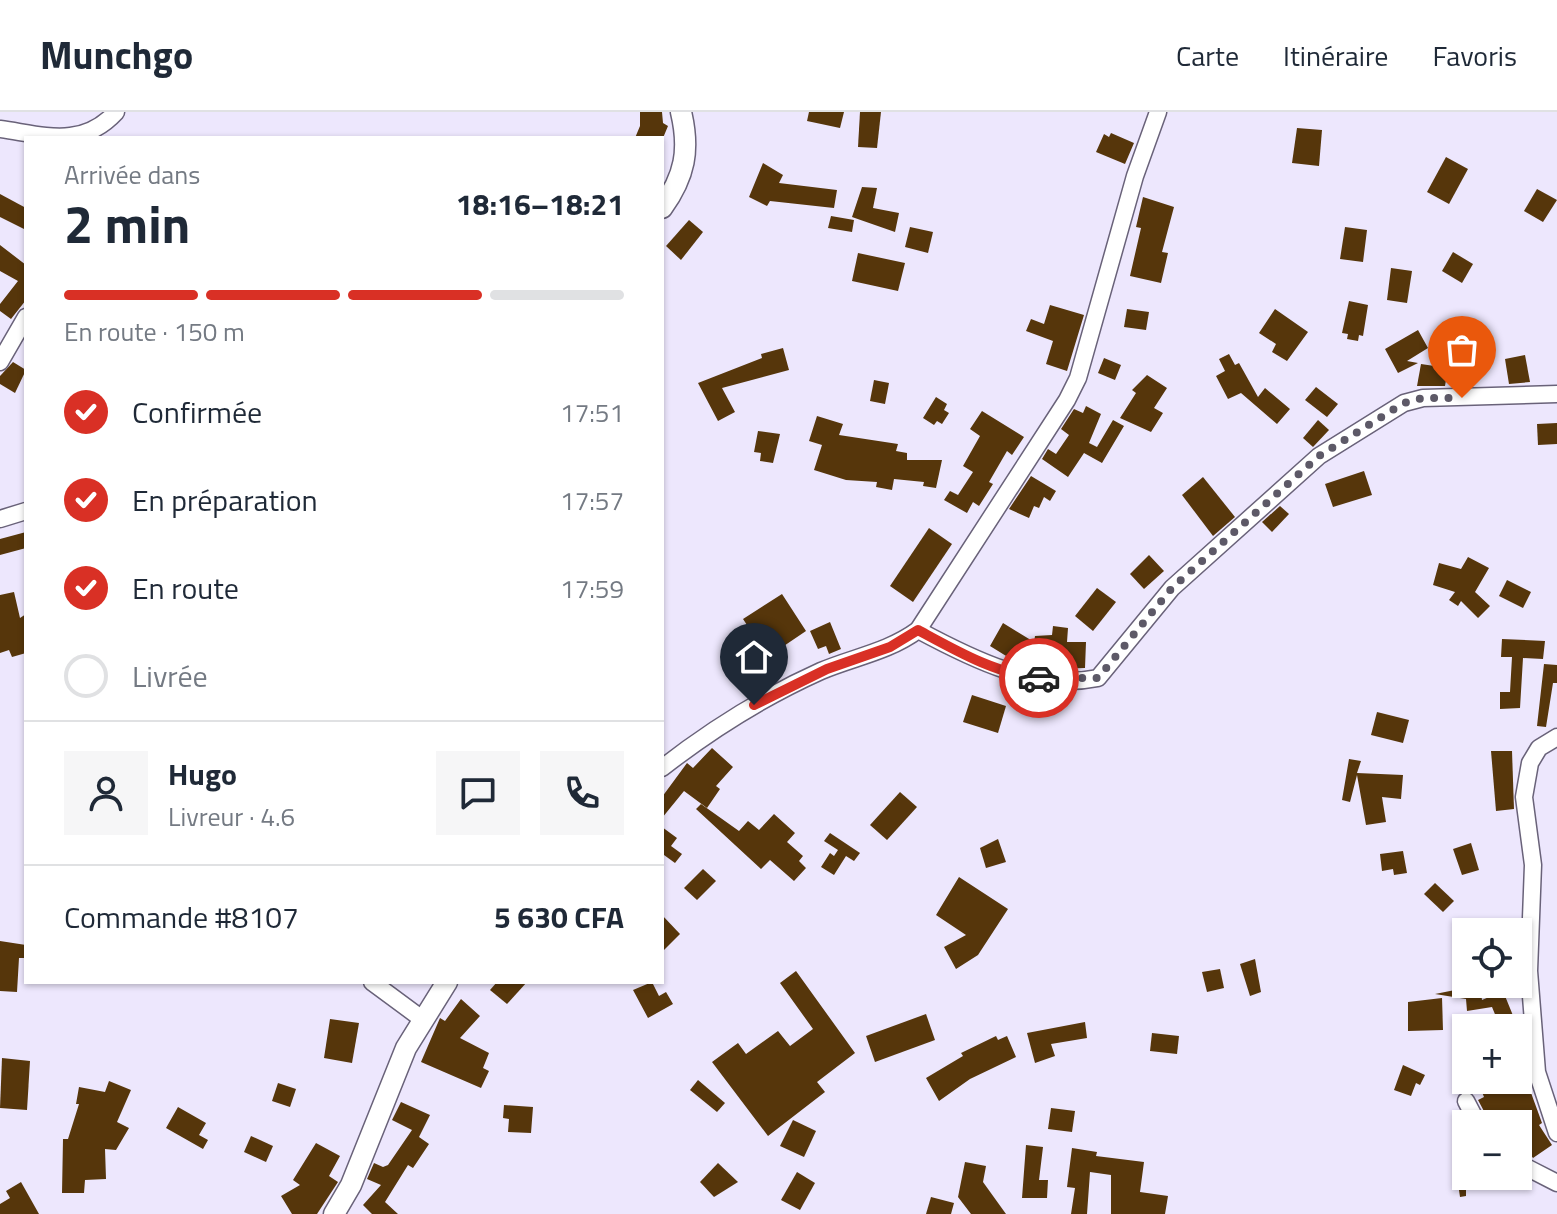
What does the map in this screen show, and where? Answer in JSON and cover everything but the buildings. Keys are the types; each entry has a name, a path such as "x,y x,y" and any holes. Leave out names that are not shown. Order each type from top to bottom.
{"street":[{"path":"0,129 78,136 91,132 116,112"},
{"path":"664,205 676,188 687,159 681,112"},
{"path":"664,766 710,731 779,691 827,669 890,647 918,630 1067,400 1078,378 1135,176 1158,112"},
{"path":"0,362 24,320"},
{"path":"918,630 973,658 1024,676 1085,681 1098,678 1172,588 1310,464 1347,436 1404,403 1423,398 1557,394"},
{"path":"0,519 24,512"},
{"path":"1557,737 1539,748 1530,763 1524,797 1533,865 1529,971 1537,1072 1557,1133"},
{"path":"375,984 422,1019"},
{"path":"334,1214 351,1185 406,1048 446,984"},
{"path":"1466,1101 1471,1110"},
{"path":"1532,1170 1557,1183"}],"way so far":[{"path":"1039,678 1085,681 1098,678 1172,588 1319,456 1404,403 1423,398 1462,398"}],"route":[{"path":"754,705 827,669 890,647 918,630 973,658 1024,676 1039,678"}]}
